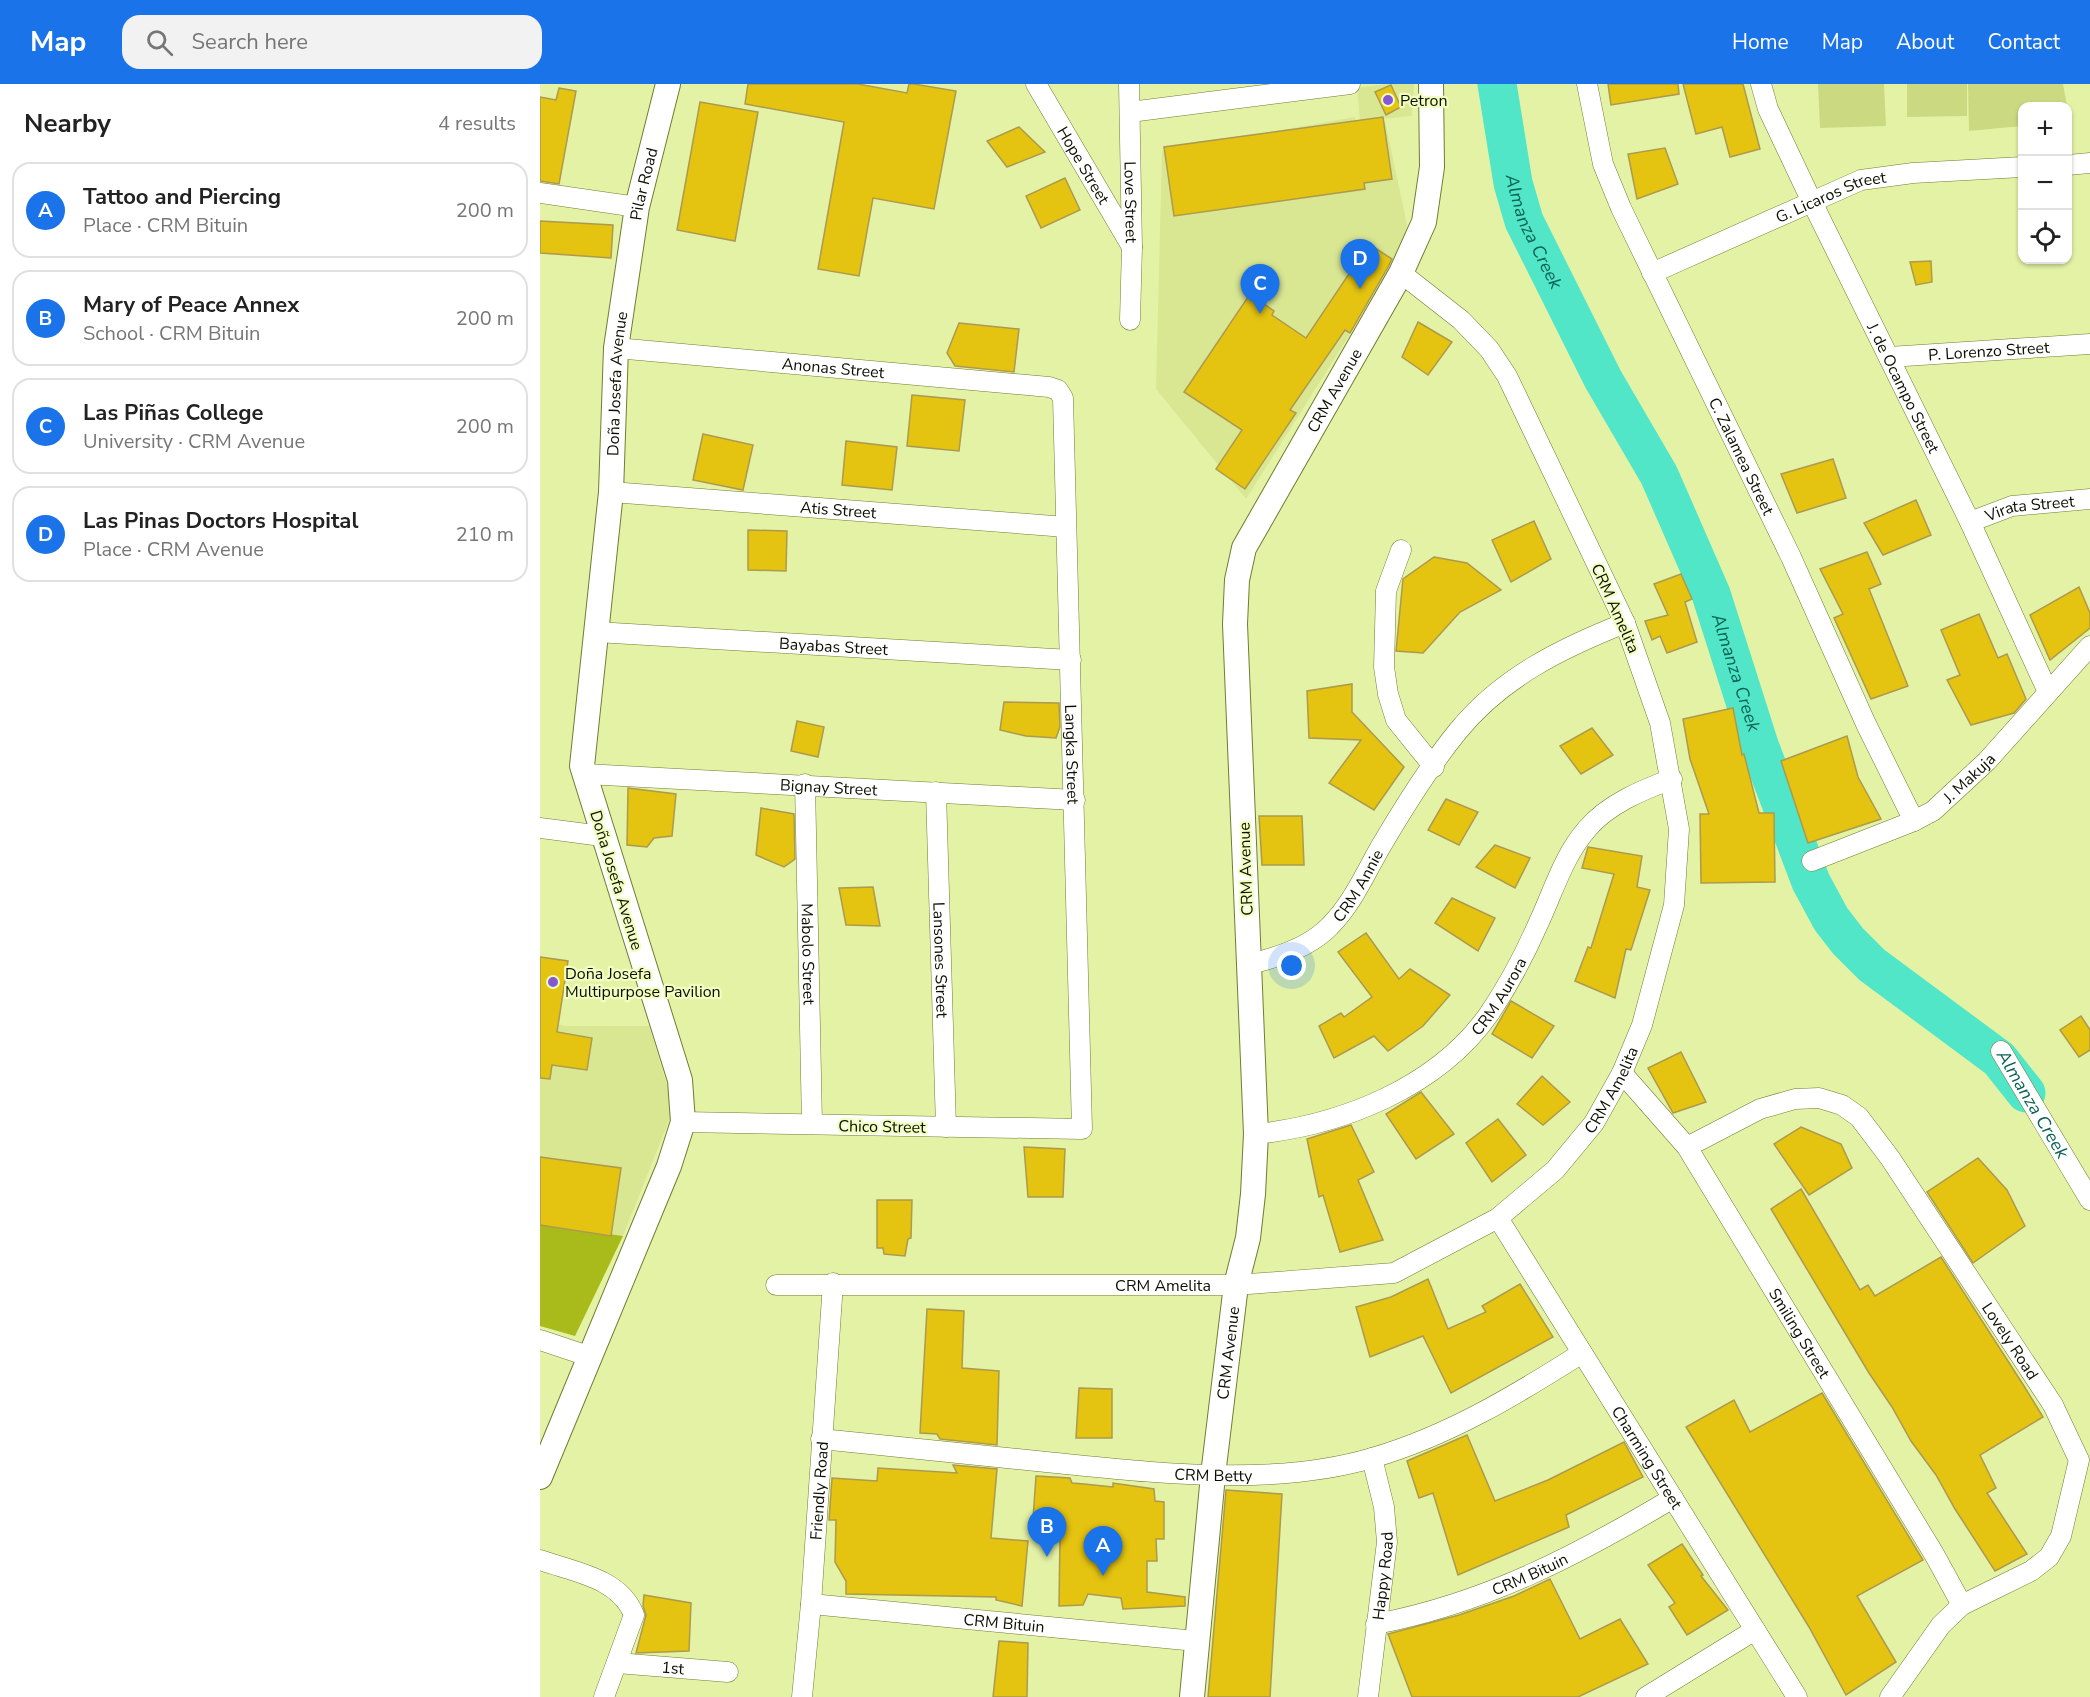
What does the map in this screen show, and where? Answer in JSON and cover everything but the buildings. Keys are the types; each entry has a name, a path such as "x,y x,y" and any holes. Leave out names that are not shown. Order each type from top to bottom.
{"street":[{"name":"Pilar Road","path":"626,288 637,207 668,84"},
{"name":"Hope Street","path":"1036,84 1132,247"},
{"name":"Love Street","path":"1129,84 1132,247 1130,321"},
{"path":"1130,112 1284,88 1350,84"},
{"name":"CRM Avenue","path":"1192,1697 1196,1641 1236,1284 1248,1238 1256,1134 1235,624 1237,580 1244,548 1401,273 1424,222 1432,167 1431,84"},
{"name":"C. Zalamea Street","path":"1587,84 1604,164 1652,273 1791,557 1866,724 1914,821"},
{"name":"J. de Ocampo Street","path":"1761,84 1768,109 1970,522 2048,692"},
{"path":"2072,165 2090,164"},
{"name":"G. Licaros Street","path":"1652,273 1861,180 1881,176 2018,167"},
{"path":"540,193 637,207"},
{"name":"CRM Amelita","path":"776,1285 832,1283 1236,1284 1394,1273 1498,1218 1555,1170 1594,1124 1622,1073 1642,1025 1674,905 1679,829 1672,779 1660,723 1625,623 1507,376 1488,349 1461,320 1401,273"},
{"name":"Doña Josefa Avenue","path":"540,1477 669,1166 683,1122 680,1080 582,766 611,492 616,348 626,288"},
{"name":"P. Lorenzo Street","path":"1889,357 2090,344"},
{"name":"Anonas Street","path":"616,348 1049,387"},
{"name":"Langka Street","path":"1049,387 1058,390 1063,398 1082,1129"},
{"name":"Atis Street","path":"611,492 1066,527"},
{"name":"Virata Street","path":"1970,522 2012,506 2090,499"},
{"path":"1401,550 1386,591 1386,676 1396,720 1434,767"},
{"name":"CRM Annie","path":"1249,964 1272,959 1297,947 1330,926 1357,890 1385,840 1459,731 1493,695 1531,667 1568,646 1625,623"},
{"name":"Bayabas Street","path":"596,632 1071,660"},
{"name":"J. Makuja","path":"1812,861 1914,821 1933,811 1987,761 2090,646"},
{"name":"Bignay Street","path":"585,774 1075,800"},
{"name":"CRM Aurora","path":"1256,1134 1304,1127 1341,1117 1424,1076 1454,1052 1488,1016 1508,982 1563,868 1587,829 1612,808 1644,789 1672,779"},
{"name":"Mabolo Street","path":"805,784 812,1124"},
{"name":"Lansones Street","path":"936,792 946,1127"},
{"path":"540,828 602,836"},
{"path":"2001,1051 2090,1200"},
{"name":"Smiling Street","path":"1622,1073 1688,1147 1934,1554 1962,1605"},
{"name":"Lovely Road","path":"1688,1147 1760,1109 1795,1099 1819,1098 1842,1105 1859,1117 1890,1158 2053,1405 2079,1460 2061,1536 2049,1557 2031,1571 1962,1605 1941,1625 1890,1697"},
{"name":"Chico Street","path":"683,1122 1082,1129"},
{"name":"Charming Street","path":"1498,1218 1797,1697"},
{"name":"Friendly Road","path":"802,1697 811,1604 832,1283"},
{"path":"540,1340 591,1357"},
{"name":"CRM Betty","path":"821,1439 1162,1473 1214,1475 1275,1473 1372,1458 1460,1425 1517,1394 1582,1353"},
{"name":"Happy Road","path":"1368,1697 1387,1542 1384,1508 1372,1458"},
{"name":"CRM Bituin","path":"1376,1624 1422,1616 1542,1571 1673,1498"},
{"path":"540,1560 611,1585 628,1599 634,1615 604,1697"},
{"name":"CRM Bituin","path":"811,1604 1196,1641"},
{"path":"1646,1697 1755,1630"},
{"name":"1st","path":"617,1663 728,1672"}],"shaded area":[{"path":"1385,84 1414,84 1412,116 1360,121 1357,88"},
{"path":"1818,84 1884,84 1886,126 1820,128"},
{"path":"1907,84 1967,84 1967,116 1907,117"},
{"path":"1968,84 2063,84 2066,102 2018,102 2018,126 1969,131"},
{"path":"1355,117 1357,125 1385,121 1410,239 1246,499 1156,389 1162,151"},
{"path":"540,1022 567,1026 649,1026 674,1108 623,1236 540,1224"}],"green space":[{"path":"540,1224 623,1236 575,1336 540,1326"}],"waterway":[{"name":"Almanza Creek","path":"1497,84 1513,183 1524,221 1603,379 1659,475 1711,594 1759,745 1811,882 1831,919 1848,941 1872,965 1999,1059 2026,1093"}],"place":[{"name":"Petron","path":"1388,100"},
{"name":"Las Pinas Doctors Hospital","path":"1360,289"},
{"name":"Las Piñas College","path":"1260,314"},
{"name":"Doña Josefa Multipurpose Pavilion","path":"553,982"},
{"name":"Mary of Peace Annex","path":"1047,1557"},
{"name":"Tattoo and Piercing","path":"1103,1576"}]}
